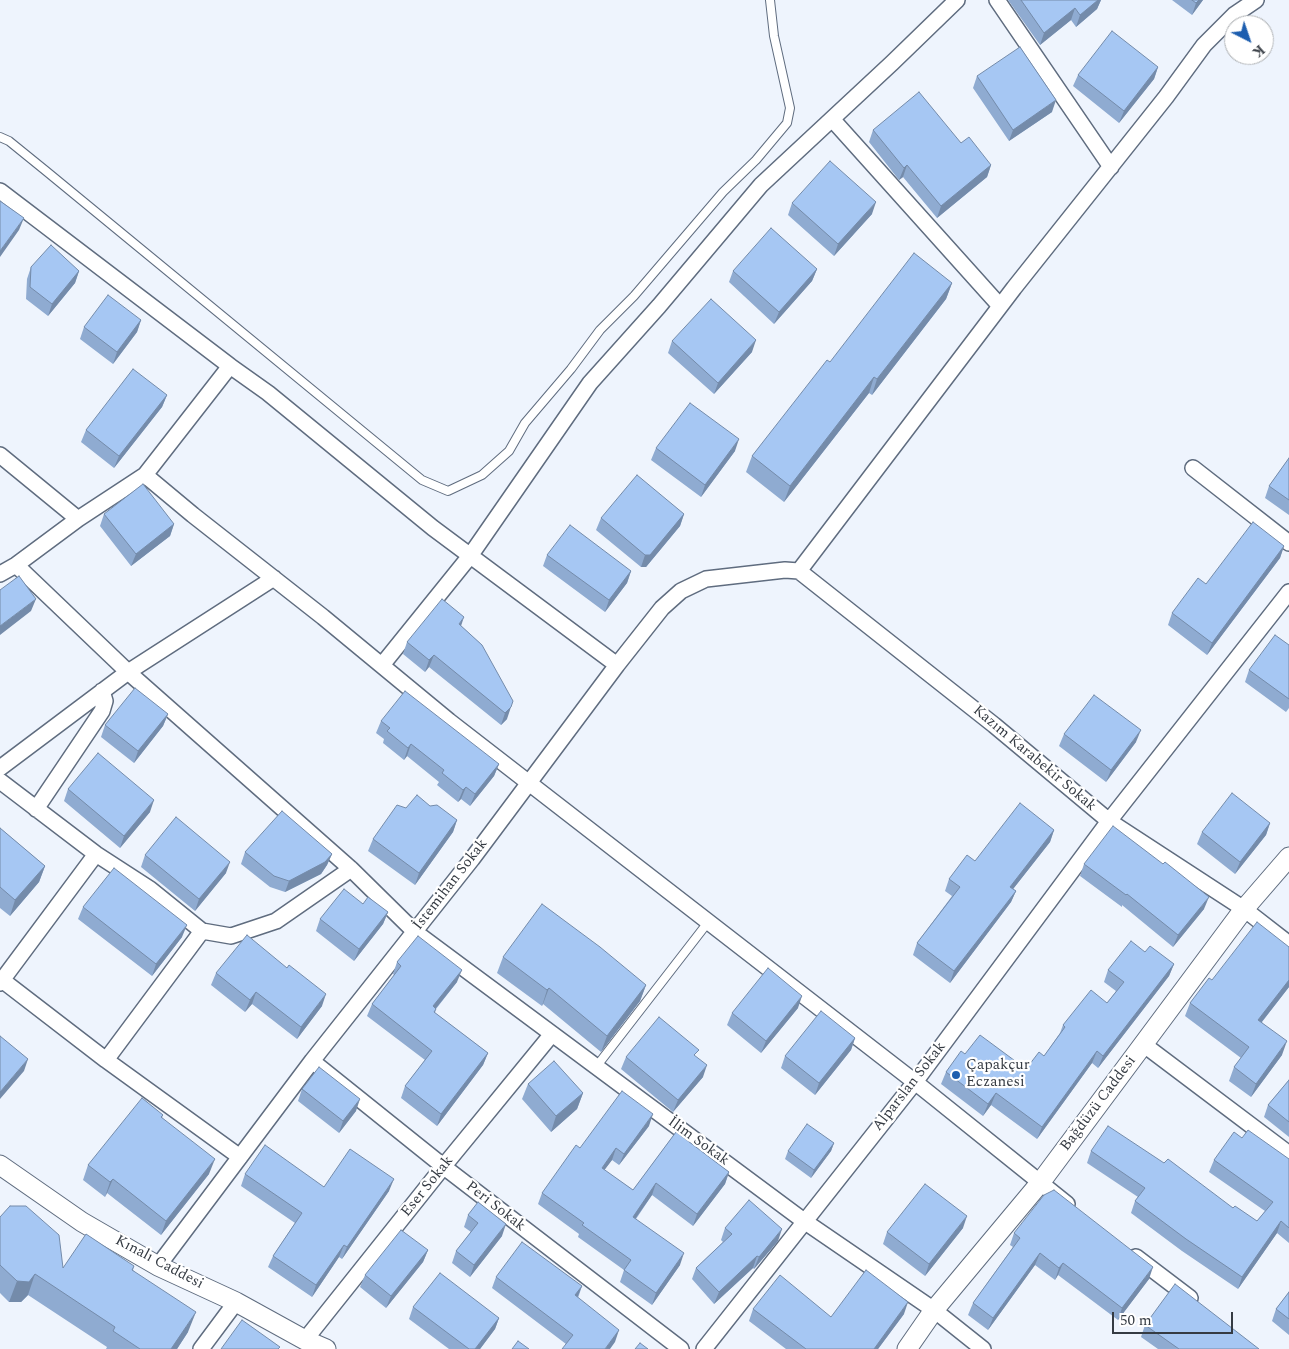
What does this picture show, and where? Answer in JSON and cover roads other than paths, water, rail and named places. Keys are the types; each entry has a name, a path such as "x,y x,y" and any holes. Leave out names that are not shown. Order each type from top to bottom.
{"street":[{"path":"382,665 470,556 590,383 659,306 761,185 957,0"},
{"path":"997,0 1111,167"},
{"path":"792,570 1166,97 1204,45 1234,14 1256,0"},
{"path":"832,119 1000,306"},
{"path":"0,191 268,393 433,528 617,665"},
{"path":"0,574 16,565 78,519 145,475 230,366"},
{"path":"0,455 78,519"},
{"path":"1193,468 1289,543"},
{"path":"145,475 449,721 915,1082 1078,1213"},
{"name":"İlim Sokak","path":"16,565 128,672 351,869 415,932 804,1221 934,1310 983,1349"},
{"name":"İstemihan Sokak","path":"158,1266 312,1062 415,932 662,608 681,590 706,579 792,570"},
{"name":"Kazım Karabekir Sokak","path":"792,570 994,725 1109,820 1244,909 1289,944"},
{"path":"0,768 128,672 274,578"},
{"name":"Alparslan Sokak","path":"704,1349 915,1082 1109,820 1289,592"},
{"path":"36,809 102,712 105,700 102,691"},
{"path":"0,781 96,854 150,890 202,932 231,936 276,921 351,869"},
{"path":"96,854 1,981 240,1157"},
{"name":"Bağdüzü Caddesi","path":"907,1349 934,1310 1040,1183 1244,909 1289,857"},
{"path":"106,1060 202,932"},
{"name":"Eser Sokak","path":"305,1340 552,1034"},
{"path":"1143,1044 1289,1154"},
{"name":"Peri Sokak","path":"312,1062 443,1167 681,1349"},
{"name":"Kınalı Caddesi","path":"0,1165 82,1222 158,1266 236,1302 305,1340 326,1349"},
{"path":"1125,1248 1202,1308"},
{"path":"201,1349 236,1302"}],"lane":[{"path":"0,137 9,141 46,171 422,480 448,491 482,475 509,451 525,423 571,369 600,330 634,296 723,192 756,160 786,123 790,108 774,36 770,0"},
{"path":"596,1067 709,921"}],"place":[{"name":"Çapakçur Eczanesi","path":"956,1075"}]}
